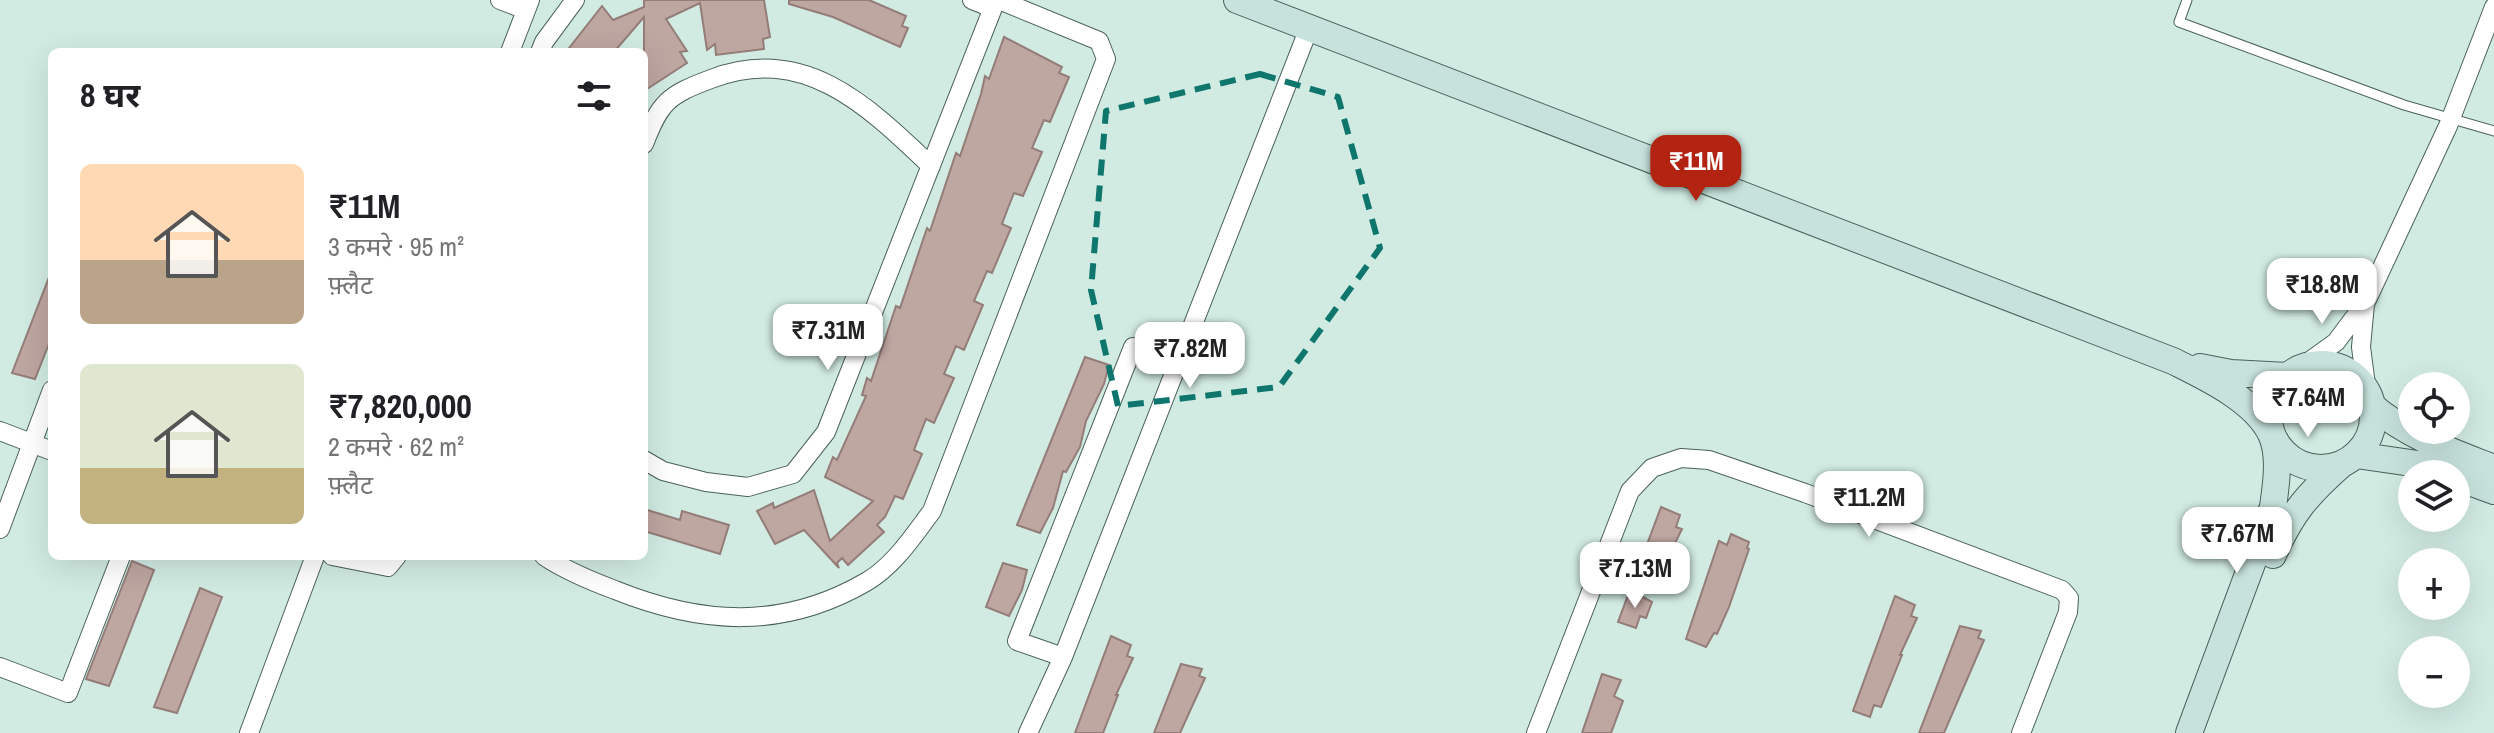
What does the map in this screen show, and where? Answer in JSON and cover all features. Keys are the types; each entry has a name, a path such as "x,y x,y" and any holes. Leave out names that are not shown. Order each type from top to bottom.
{"street":[{"path":"500,0 528,5 512,48"},
{"path":"542,48 575,0"},
{"path":"551,560 631,597 678,612 725,619 773,617 821,603 868,581 895,559 932,511 1106,59 1099,41 996,3 972,0"},
{"path":"1237,0 2173,361 2223,387 2253,412 2280,448 2293,460 2309,467 2327,468 2349,459 2398,463"},
{"path":"648,462 663,471 706,482 748,487 793,474 826,432 996,3"},
{"path":"2189,733 2273,507 2277,473 2269,423 2270,405 2277,389 2294,372 2336,342 2365,304 2452,117 2494,7"},
{"path":"1028,733 1063,657 1309,28"},
{"path":"648,134 656,113 681,90 730,72 773,67 813,77 848,93 931,166"},
{"path":"2203,733 2287,522 2308,494 2349,459 2370,432 2369,399 2361,347 2365,304"},
{"path":"1063,657 1017,641 1133,347"},
{"path":"2173,361 2231,373 2294,372 2331,365 2347,371 2360,382 2369,399 2390,421 2412,434 2494,468"},
{"path":"0,529 48,401"},
{"path":"0,431 48,450"},
{"path":"1536,733 1630,491 1652,468 1681,458 1709,460 1805,493 2062,590 2069,598 2068,612 2021,733"},
{"path":"2470,482 2494,491"},
{"path":"0,667 68,693 119,560"},
{"path":"249,733 314,560"},
{"path":"352,560 388,567 394,560"}],"lane":[{"path":"2187,0 2179,22 2404,105 2494,131"}],"highlighted area":[{"path":"1260,74 1338,97 1380,248 1279,387 1118,406 1091,290 1106,111"}],"building":[{"path":"644,0 764,0 770,37 763,39 764,49 716,55 715,44 707,50 700,3 666,19 687,51 680,52 687,63 648,88 644,17 617,48 569,48 602,6 613,20 644,7"},
{"path":"789,0 869,0 906,16 902,26 908,28 900,47 833,17 789,4"},
{"path":"1004,37 1062,67 1059,73 1069,77 1050,122 1044,120 1032,148 1042,152 1023,196 1014,193 1008,208 1002,224 1011,228 992,273 987,271 974,301 983,305 964,350 956,346 944,374 954,378 934,423 926,419 914,450 922,454 903,499 895,496 885,517 877,525 884,532 848,565 842,558 837,563 839,568 804,530 775,544 757,511 773,503 774,508 814,490 830,541 873,501 825,477 833,457 837,460 866,396 862,395 867,378 871,381 896,306 900,308 956,153 960,156 985,76 989,79"},
{"path":"48,280 48,346 35,379 12,373"},
{"path":"1085,357 1109,365 1104,384 1086,421 1080,447 1066,472 1063,471 1053,508 1040,533 1017,525"},
{"path":"1661,507 1680,515 1676,527 1682,529 1664,565 1667,566 1662,579 1637,571"},
{"path":"648,510 680,520 682,511 729,525 720,554 648,532"},
{"path":"1731,534 1749,542 1749,549 1729,607 1717,634 1714,633 1706,647 1686,639 1719,541 1727,545"},
{"path":"132,561 154,570 109,686 86,679"},
{"path":"1003,563 1027,570 1022,590 1009,616 986,607"},
{"path":"200,588 222,597 177,713 154,707"},
{"path":"1630,590 1652,602 1646,618 1640,616 1636,628 1618,622"},
{"path":"1895,596 1915,605 1911,616 1917,618 1881,707 1874,705 1870,717 1853,711"},
{"path":"1960,626 1981,631 1978,638 1984,640 1944,733 1919,733"},
{"path":"1111,636 1131,645 1127,656 1133,658 1103,733 1075,733"},
{"path":"1181,664 1202,669 1199,676 1205,678 1180,733 1154,733"},
{"path":"1602,674 1621,680 1614,696 1623,701 1611,733 1582,733"}]}
